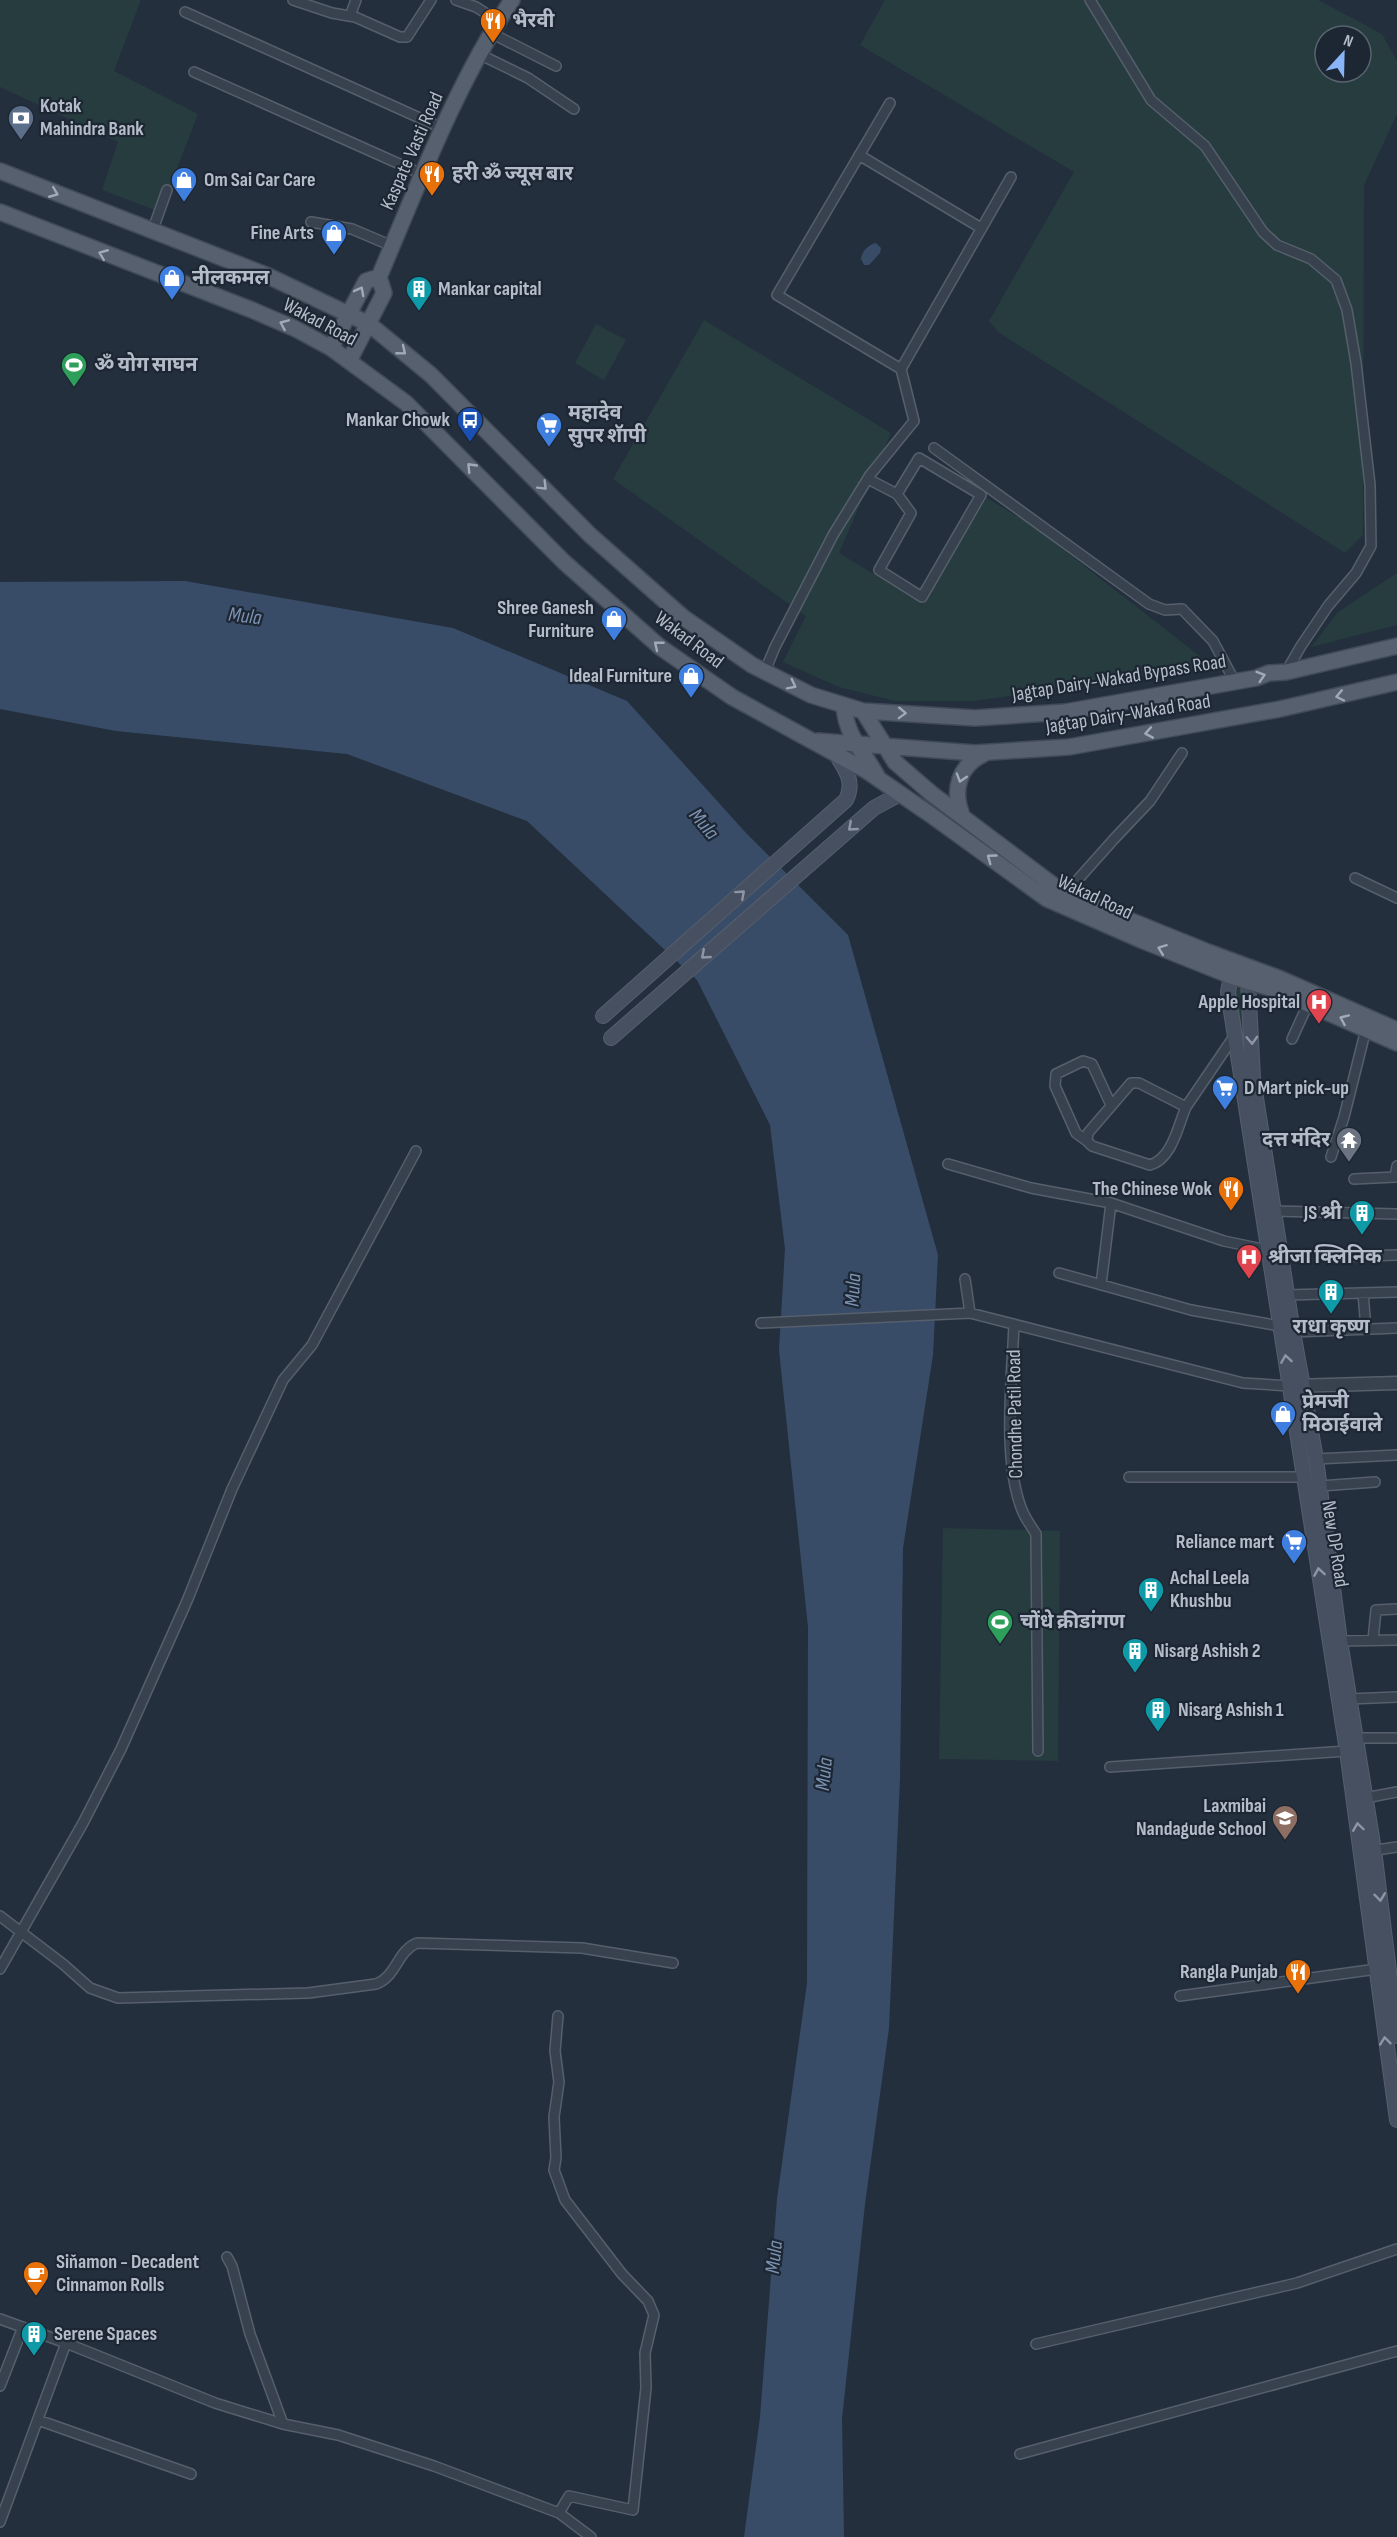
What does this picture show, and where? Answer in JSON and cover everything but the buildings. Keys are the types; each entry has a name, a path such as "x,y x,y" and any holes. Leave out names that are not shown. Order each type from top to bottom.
{"main road":[{"name":"Kaspate Vasti Road","path":"349,361 384,292 379,277 444,129 479,54 513,0"},
{"name":"Wakad Road","path":"0,171 266,275 369,324 446,388 590,535 640,581 699,629 765,671 811,695 844,706"},
{"name":"Wakad Road","path":"0,212 252,310 331,348 406,404 564,562 660,647 732,697 815,741 879,780 1047,899 1141,940 1241,972 1291,983 1397,1030"},
{"path":"331,348 366,281 379,277"},
{"name":"Jagtap Dairy-Wakad Bypass Road","path":"844,706 863,711 975,718 1019,717 1065,712 1234,682 1397,646"},
{"name":"Jagtap Dairy-Wakad Road","path":"815,741 986,753 1069,747 1280,709 1397,682"},
{"path":"844,706 846,724 879,780"},
{"name":"Wakad Road","path":"863,711 895,762 932,794 1065,894 1397,1043"},
{"path":"603,1016 846,800 851,790 849,775 835,753"},
{"path":"962,815 957,796 960,777 967,764 986,753"},
{"path":"611,1038 874,808 900,794"},
{"name":"New DP Road","path":"1241,972 1228,992 1267,1250 1287,1329 1297,1386 1316,1459 1340,1641 1365,1798 1377,1969 1397,2120"},
{"name":"New DP Road","path":"1241,972 1253,1079 1287,1294 1287,1329"},
{"name":"New DP Road","path":"1297,1386 1305,1478 1347,1751 1368,1851 1396,2027"}],"street":[{"path":"293,0 332,13 350,16 390,34 407,37 431,0"},
{"path":"350,16 356,0"},
{"path":"456,0 476,6 494,27 556,66"},
{"path":"1090,0 1151,100 1205,146 1263,232 1277,245 1311,260 1336,280 1347,310 1356,363 1370,485 1371,546 1356,573 1328,606 1300,646 1286,672"},
{"path":"185,12 444,129"},
{"path":"479,54 528,78 574,109"},
{"path":"194,72 424,175"},
{"path":"890,103 777,295 901,369"},
{"path":"859,155 981,228"},
{"path":"765,671 833,535 868,479 914,422 901,369 1011,177"},
{"path":"152,232 167,190"},
{"path":"311,222 352,229 392,246"},
{"path":"934,448 1149,604 1165,610 1182,609 1213,641 1234,682"},
{"path":"868,479 897,494 911,513 879,570 922,597 981,495 919,458 897,494"},
{"path":"1065,894 1150,801 1182,753"},
{"path":"1356,878 1397,898"},
{"path":"1292,1039 1308,1004"},
{"path":"1331,1157 1344,1118 1366,1029"},
{"path":"1111,1105 1092,1064 1087,1061 1056,1074 1055,1086 1076,1133 1092,1146 1150,1165 1159,1163 1166,1155 1186,1107 1235,1035"},
{"path":"1087,1141 1088,1133 1131,1083 1140,1083 1186,1107"},
{"path":"0,1969 83,1823 121,1749 161,1660 232,1489 283,1380 312,1345 416,1151"},
{"path":"948,1164 1031,1188 1111,1203 1224,1241 1267,1250"},
{"path":"1354,1179 1395,1177 1397,1166"},
{"path":"1101,1285 1111,1203"},
{"path":"1274,1211 1397,1214"},
{"path":"1329,1257 1397,1255"},
{"path":"1059,1273 1191,1310 1287,1329 1397,1328"},
{"path":"965,1279 970,1313"},
{"path":"1287,1294 1397,1292"},
{"path":"1363,1293 1366,1329"},
{"path":"761,1323 970,1313 1243,1383 1297,1386 1397,1383"},
{"name":"Chondhe Patil Road","path":"1014,1324 1011,1423 1014,1481 1022,1511 1035,1534 1038,1751"},
{"path":"1316,1459 1397,1455"},
{"path":"1129,1477 1305,1478"},
{"path":"1320,1486 1375,1482"},
{"path":"1373,1640 1376,1610 1397,1609"},
{"path":"1340,1641 1397,1640"},
{"path":"1349,1699 1397,1697"},
{"path":"1356,1738 1397,1738"},
{"path":"1110,1767 1347,1751"},
{"path":"1365,1798 1397,1792"},
{"path":"1368,1851 1397,1847"},
{"path":"0,1916 63,1964 90,1988 118,1998 308,1993 376,1984 386,1980 405,1951 417,1943 582,1948 673,1963"},
{"path":"1180,1996 1377,1969"},
{"path":"558,2016 555,2051 559,2082 554,2117 556,2158 554,2170 565,2200 622,2274 648,2301 654,2315 645,2353 646,2388 633,2510 569,2496 559,2513"},
{"path":"1036,2344 1297,2283 1397,2249"},
{"path":"227,2257 232,2266 250,2334 283,2424"},
{"path":"0,2319 215,2403 283,2424 338,2435 559,2513 591,2537"},
{"path":"0,2386 23,2327"},
{"path":"0,2522 4,2500 38,2420 66,2343"},
{"path":"1020,2454 1397,2350"},
{"path":"38,2420 191,2474"}],"green space":[{"path":"0,0 141,0 114,71 198,114 160,212 102,190 118,142 0,87"},
{"path":"885,0 1318,0 1363,24 1313,24 1313,84 1373,84 1373,29 1382,34 1397,61 1397,114 1364,185 1363,535 1345,553 998,332 989,321 1074,172 860,45"},
{"path":"704,320 891,433 839,553 923,604 987,498 1033,526 1206,661 1204,668 974,701 895,701 839,687 783,662 806,616 613,479"},
{"path":"596,324 626,340 604,380 575,363"},
{"path":"1397,573 1397,625 1311,647 1338,612"},
{"path":"1235,988 1240,989 1247,1005 1248,1062 1243,1064 1234,1002"},
{"name":"चोंधे क्रीडांगण","path":"943,1528 1060,1531 1058,1761 939,1759"}],"water":[{"path":"876,243 881,248 880,253 869,265 864,265 861,259 863,253"},
{"name":"Mula","path":"185,581 453,628 627,701 746,833 848,935 938,1255 933,1355 903,1548 900,1778 889,2028 865,2204 842,2419 844,2537 744,2537 760,2417 777,2199 807,1983 808,1627 779,1350 785,1249 770,1125 697,980 527,821 347,754 116,731 0,709 0,582"}],"place":[{"name":"भैरवी","path":"493,44"},
{"name":"Kotak Mahindra Bank","path":"21,141"},
{"name":"हरी ॐ ज्यूस बार","path":"432,197"},
{"name":"Om Sai Car Care","path":"184,203"},
{"name":"Fine Arts","path":"334,256"},
{"name":"नीलकमल","path":"172,301"},
{"name":"Mankar capital","path":"419,312"},
{"name":"ॐ योग साघन","path":"74,388"},
{"name":"Mankar Chowk","path":"470,443"},
{"name":"महादेव सुपर शॅापी","path":"549,448"},
{"name":"Shree Ganesh Furniture","path":"614,642"},
{"name":"Ideal Furniture","path":"691,699"},
{"name":"Apple Hospital","path":"1319,1025"},
{"name":"D Mart pick-up","path":"1225,1111"},
{"name":"दत्त मंदिर","path":"1349,1163"},
{"name":"The Chinese Wok","path":"1231,1212"},
{"name":"JS श्री","path":"1362,1236"},
{"name":"श्रीजा क्लिनिक","path":"1249,1280"},
{"name":"राधा कृष्ण","path":"1331,1315"},
{"name":"प्रेमजी मिठाईवाले","path":"1283,1437"},
{"name":"Reliance mart","path":"1294,1565"},
{"name":"Achal Leela Khushbu","path":"1151,1613"},
{"name":"चोंधे क्रीडांगण","path":"1000,1645"},
{"name":"Nisarg Ashish 2","path":"1135,1674"},
{"name":"Nisarg Ashish 1","path":"1158,1733"},
{"name":"Laxmibai Nandagude School","path":"1285,1841"},
{"name":"Rangla Punjab","path":"1298,1995"},
{"name":"Siňamon - Decadent Cinnamon Rolls","path":"36,2297"},
{"name":"Serene Spaces","path":"34,2357"}]}
